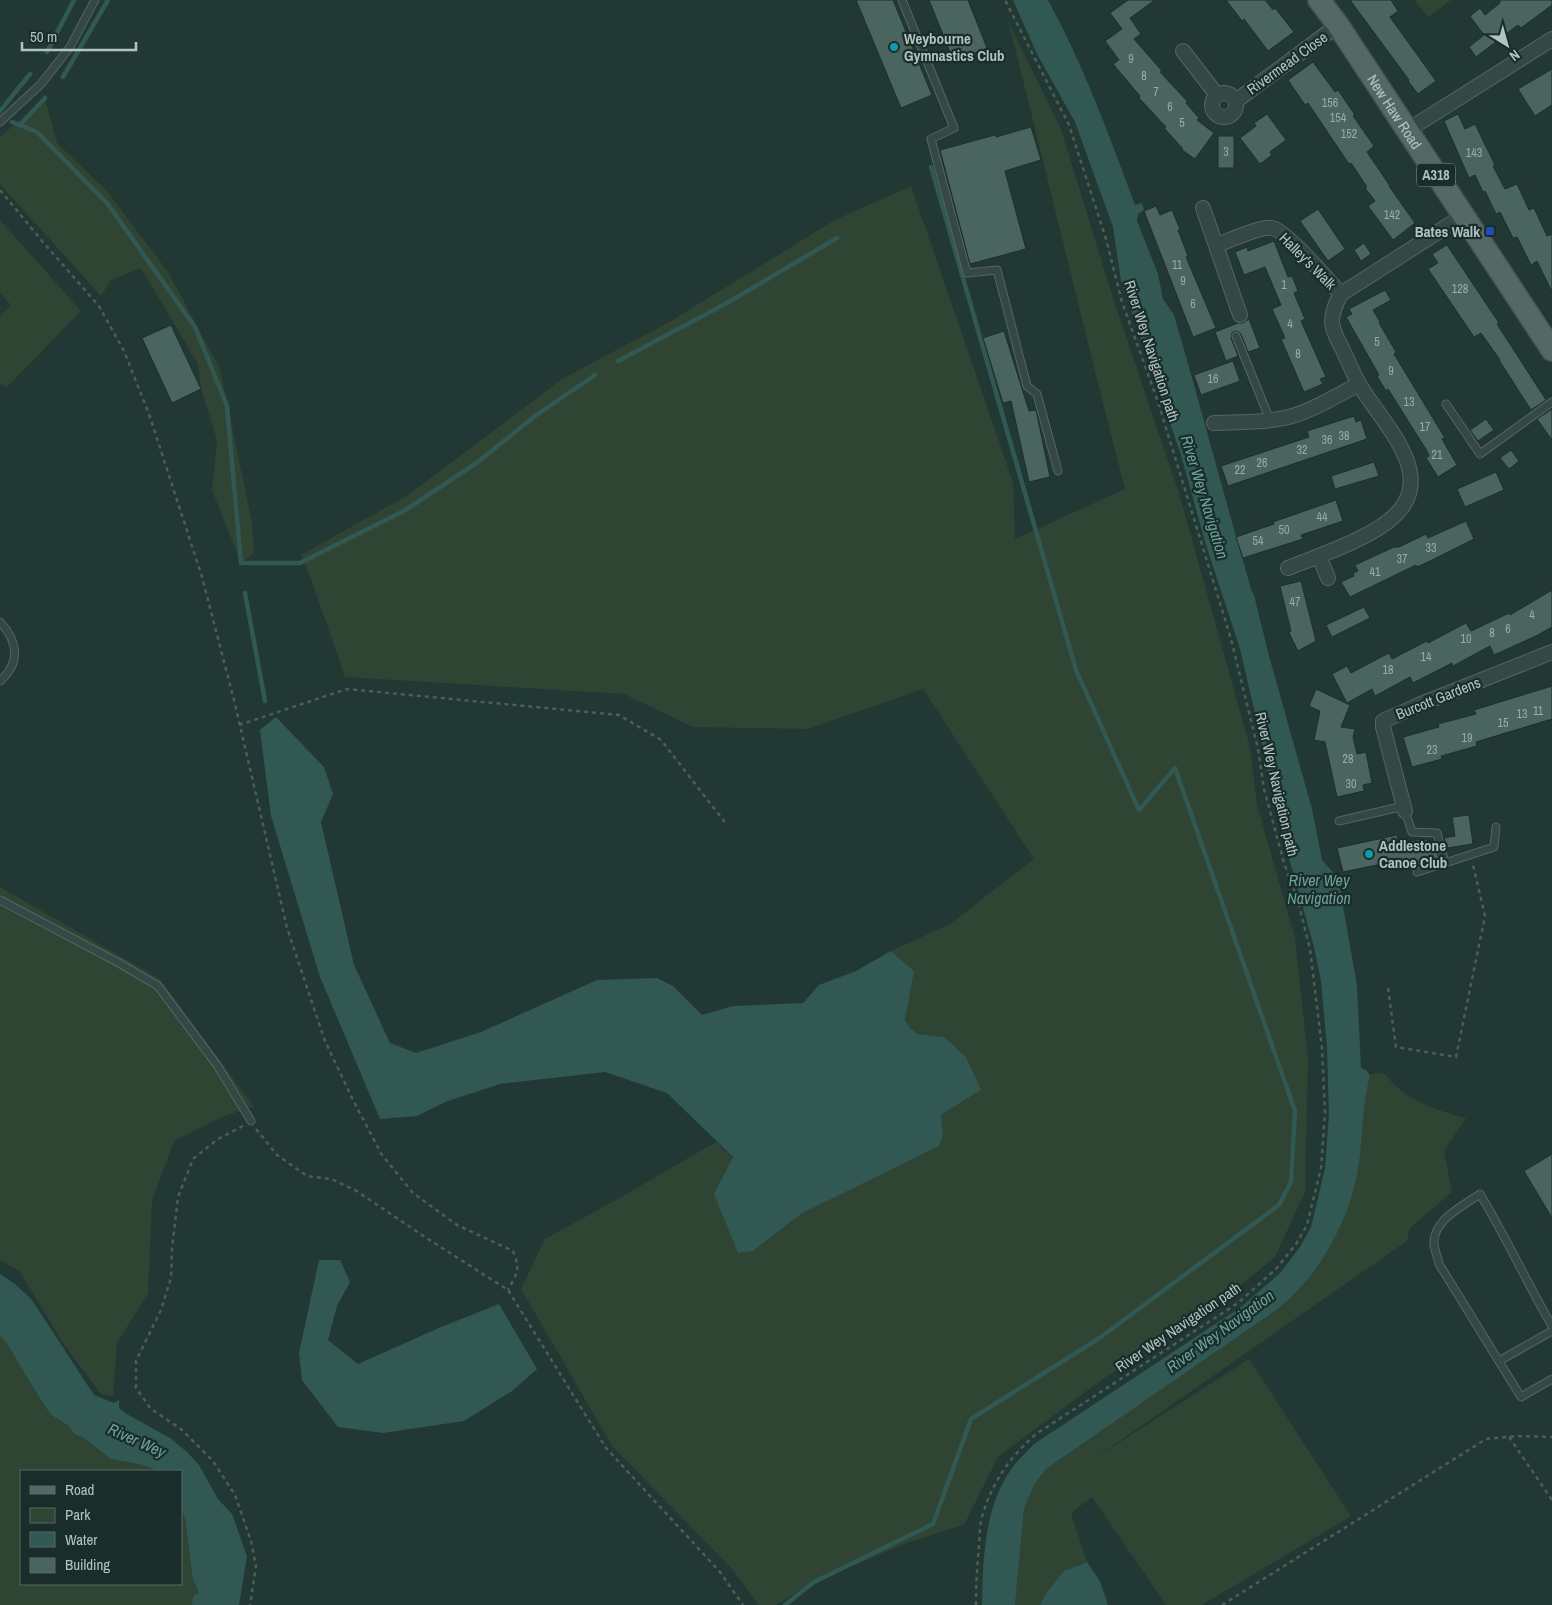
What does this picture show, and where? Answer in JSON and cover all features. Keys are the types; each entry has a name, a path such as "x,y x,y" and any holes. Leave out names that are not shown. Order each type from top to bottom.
{"main road":[{"name":"New Haw Road","path":"1319,0 1338,25 1408,130 1552,350"}],"street":[{"name":"Rivermead Close","path":"1236,101 1231,95 1224,92 1217,95 1212,101 1212,109 1222,117 1230,115 1235,109 1236,101 1338,25"},
{"path":"1408,130 1552,39"},
{"path":"1184,51 1217,95"},
{"path":"1204,208 1240,315"},
{"path":"1288,568 1379,528 1399,512 1406,502 1411,478 1406,455 1359,384 1331,324 1335,304 1341,294 1463,216"},
{"name":"Halley's Walk","path":"1216,245 1265,228 1278,230 1288,238 1341,294"},
{"path":"1214,423 1286,418 1310,409 1359,384"},
{"path":"1319,556 1328,578"},
{"name":"Burcott Gardens","path":"1405,808 1383,722 1421,704 1552,652"}],"lane":[{"path":"0,122 42,84 70,47 95,0"},
{"path":"902,0 954,128 931,139 967,273 997,270 1027,386 1037,394 1058,471"},
{"path":"1236,336 1270,420"},
{"path":"1446,404 1480,454 1552,402"},
{"path":"0,622 8,631 13,641 15,654 11,666 0,681"},
{"path":"1339,821 1405,808 1412,832 1437,833 1445,864"},
{"path":"1417,872 1494,847 1496,827"},
{"path":"0,900 119,963 158,986 217,1065 251,1121"},
{"path":"1552,1326 1503,1232 1480,1194 1444,1220 1436,1231 1434,1244 1439,1264 1521,1397 1552,1379"},
{"path":"1499,1361 1552,1332"}],"path":[{"name":"River Wey Navigation path","path":"976,1605 982,1517 995,1482 1005,1466 1019,1449 1036,1434 1238,1303 1276,1269 1296,1244 1307,1225 1321,1168 1325,1113 1322,1048 1310,949 1297,898 1284,863 1264,789 1258,749 1231,639 1158,402 1122,302 1106,238 1070,125 1006,0"},
{"path":"0,190 99,306 124,351 152,423 202,578 240,725 287,928 325,1041 382,1155 413,1193 457,1225 513,1251 518,1264 515,1276 508,1290"},
{"path":"240,725 347,689 619,715 661,740 727,825"},
{"path":"1388,988 1396,1047 1456,1057 1485,916 1471,854"},
{"path":"250,1605 256,1566 251,1541 235,1495 214,1462 181,1429 151,1409 136,1388 136,1361 161,1310 171,1278 172,1248 178,1197 194,1159 218,1139 251,1121 277,1155 307,1176 331,1179 355,1190 428,1240 508,1290 606,1448 720,1572 743,1605"},
{"path":"1509,1437 1552,1500"},
{"path":"1222,1605 1486,1439 1552,1437"}],"green space":[{"path":"1414,0 1451,0 1428,17"},
{"path":"1008,21 1061,129 1113,298 1179,493 1250,747 1257,805 1295,938 1308,1059 1305,1192 1275,1257 1227,1296 1096,1384 998,1457 964,1525 912,1541 814,1582 776,1605 759,1605 733,1570 612,1446 521,1289 545,1239 716,1142 733,1158 714,1194 753,1251 801,1214 939,1146 943,1136 941,1115 981,1090 944,1037 917,1033 905,1020 913,971 891,951 950,924 1034,859 923,689 808,729 693,727 624,694 345,677 301,555 408,495 562,379 671,321 835,220 911,186 1013,482 1015,539 1125,489"},
{"path":"45,98 57,143 107,191 168,272 220,369 252,522 254,553 241,563 212,490 217,440 201,389 198,364 141,268 111,280 101,296 0,184 0,137"},
{"path":"0,220 81,311 6,388 0,382 0,316 11,305 0,293"},
{"path":"0,887 160,979 254,1107 224,1116 174,1141 152,1200 148,1293 117,1343 113,1396 101,1394 65,1346 19,1271 0,1260"},
{"path":"1376,1073 1385,1074 1398,1088 1421,1103 1466,1118 1444,1151 1452,1192 1410,1228 1407,1241 1095,1458 1249,1359 1351,1516 1202,1605 1166,1605 1092,1497 1071,1513 1087,1562 1064,1571 1047,1592 1040,1605 1015,1605 1024,1509 1034,1485 1046,1469 1265,1318 1358,1171 1365,1093 1370,1075"},
{"path":"0,1336 6,1342 51,1415 69,1426 74,1434 82,1437 111,1459 139,1464 157,1470 20,1470 20,1585 182,1585 182,1510 192,1572 199,1593 193,1596 192,1605 0,1605"}],"water":[{"name":"River Wey Navigation","path":"1013,0 1048,0 1084,75 1135,205 1142,203 1144,210 1138,214 1137,221 1158,274 1163,299 1174,315 1254,595 1312,809 1322,860 1338,878 1357,985 1361,1068 1370,1075 1365,1098 1358,1170 1354,1188 1334,1240 1314,1271 1289,1299 1274,1311 1046,1469 1034,1485 1024,1509 1015,1605 982,1605 983,1569 991,1513 1005,1479 1015,1464 1034,1444 1241,1307 1280,1273 1300,1247 1311,1227 1325,1168 1329,1114 1327,1048 1321,981 1314,947 1273,801 1240,649 1205,542 1181,455 1121,281 1113,227 1075,122 1037,54"},
{"path":"276,717 324,767 333,794 321,822 354,965 390,1043 416,1053 481,1032 597,980 657,978 673,986 702,1015 733,1006 803,1003 819,985 856,971 891,951 914,971 905,1020 910,1028 918,1034 944,1037 966,1057 981,1090 941,1115 943,1136 939,1146 801,1214 753,1251 738,1253 714,1194 733,1157 667,1093 605,1072 500,1084 445,1102 417,1116 380,1119 320,977 271,816 260,730"},
{"path":"319,1260 340,1260 350,1282 337,1306 328,1340 358,1364 441,1327 499,1304 537,1369 512,1391 464,1421 383,1433 338,1427 302,1380 299,1353"},
{"name":"River Wey","path":"0,1274 15,1284 32,1300 94,1395 114,1403 119,1400 119,1408 125,1413 170,1438 199,1465 218,1499 232,1514 247,1556 239,1605 192,1605 193,1596 199,1593 193,1579 182,1510 182,1470 157,1470 139,1464 111,1459 82,1437 74,1434 69,1426 51,1415 6,1342 0,1336"},
{"path":"1087,1562 1100,1581 1108,1605 1040,1605 1047,1592 1064,1571"}],"building":[{"name":"Weybourne Gymnastics Club","path":"856,0 893,0 932,95 901,108"},
{"path":"929,0 968,0 987,48 954,62"},
{"path":"1128,0 1155,0 1130,18 1141,34 1134,39 1162,71 1160,72 1187,101 1186,103 1199,118 1197,120 1214,133 1195,159 1182,150 1164,128 1166,127 1139,98 1140,96 1113,64 1119,60 1105,41 1122,29 1110,13"},
{"path":"1226,0 1265,0 1273,10 1275,8 1294,32 1268,51 1244,19 1242,21"},
{"path":"1350,0 1391,0 1398,11 1390,17 1436,81 1418,94"},
{"path":"1500,0 1552,0 1552,5 1521,28 1518,25 1476,57 1469,47 1484,35 1470,16 1480,8 1485,15 1500,3"},
{"path":"1313,62 1335,92 1338,90 1355,115 1353,116 1374,146 1367,152 1415,223 1393,240 1368,206 1375,201 1365,188 1367,187 1351,163 1349,164 1308,103 1305,105 1288,80"},
{"path":"1552,69 1552,105 1535,116 1518,89"},
{"path":"1267,114 1286,140 1270,152 1272,155 1260,164 1240,138 1256,126 1254,123"},
{"path":"1458,114 1465,129 1475,124 1505,189 1517,184 1529,210 1534,208 1547,236 1552,234 1552,292 1537,261 1531,265 1517,237 1513,238 1500,212 1496,214 1475,175 1469,178 1444,121"},
{"path":"1031,127 1041,160 1005,171 1026,249 970,264 940,150"},
{"path":"1218,136 1234,136 1234,168 1218,168"},
{"path":"1156,206 1160,215 1172,210 1180,229 1178,230 1188,256 1186,257 1216,328 1193,337 1144,211"},
{"path":"1318,209 1345,249 1328,261 1300,221"},
{"path":"1274,241 1288,277 1292,276 1298,291 1294,293 1305,319 1301,321 1326,377 1320,379 1323,384 1304,392 1281,339 1285,338 1272,309 1281,305 1265,267 1244,275 1235,252 1247,247 1248,251"},
{"path":"1364,243 1371,254 1361,261 1354,250"},
{"path":"1447,245 1499,323 1497,324 1546,400 1531,410 1481,333 1474,337 1428,269 1438,263 1432,254"},
{"path":"1385,290 1391,300 1373,310 1396,352 1394,354 1445,438 1442,439 1457,465 1438,477 1426,458 1429,456 1427,451 1388,389 1386,391 1346,317 1352,314 1349,309"},
{"path":"1249,319 1260,348 1248,352 1241,334 1234,331 1231,338 1238,356 1226,361 1215,332 1238,323 1243,323"},
{"path":"171,325 201,389 172,403 142,338"},
{"path":"1004,331 1029,411 1036,410 1050,477 1029,482 1011,401 1003,403 983,338"},
{"path":"1233,361 1240,381 1201,395 1194,375"},
{"path":"1552,409 1552,440 1537,419"},
{"path":"1354,416 1356,422 1361,420 1367,439 1228,486 1221,466 1309,437 1307,431"},
{"path":"1486,419 1494,430 1478,441 1470,430"},
{"path":"1511,450 1519,461 1509,469 1500,458"},
{"path":"1374,462 1379,476 1335,489 1331,476"},
{"path":"1496,472 1504,490 1465,507 1457,489"},
{"path":"1336,500 1343,521 1301,535 1303,539 1243,558 1236,537"},
{"path":"1466,521 1474,539 1430,561 1417,567 1416,565 1350,597 1341,582 1354,576 1353,573 1358,571 1355,565 1426,534 1428,538"},
{"path":"1301,581 1316,641 1298,651 1289,633 1291,631 1280,586"},
{"path":"1552,590 1552,627 1494,655 1490,646 1453,666 1452,663 1413,683 1410,677 1375,696 1372,689 1347,703 1332,674 1347,666 1351,673 1389,653 1392,659 1466,623 1471,631 1509,613 1510,615"},
{"path":"1364,607 1370,618 1332,637 1326,625"},
{"path":"1552,686 1552,719 1476,742 1477,746 1441,756 1442,759 1412,767 1403,737 1439,727 1438,724 1476,714 1474,710"},
{"path":"1316,689 1350,705 1341,727 1355,729 1353,737 1357,754 1366,752 1372,783 1363,785 1364,791 1337,797 1325,742 1314,740 1320,711 1309,706"},
{"path":"1469,815 1473,844 1447,848 1444,838 1455,836 1452,817"},
{"name":"Addlestone Canoe Club","path":"1397,835 1398,842 1433,840 1439,859 1419,866 1408,867 1406,859 1343,872 1337,848"},
{"path":"1552,1154 1552,1218 1524,1171"}],"waterway":[{"path":"47,52 74,0"},
{"path":"63,77 108,0"},
{"path":"0,111 30,74"},
{"path":"20,125 45,98"},
{"path":"12,122 37,132 107,203 195,327 227,406 241,563 300,563 404,511 478,462 535,416 595,375"},
{"path":"785,1605 814,1582 933,1524 971,1419 1098,1339 1279,1205 1291,1182 1295,1111 1175,768 1139,810 1076,670 931,167"},
{"path":"618,361 727,303 837,238"},
{"path":"245,593 265,701"}],"place":[{"name":"Weybourne Gymnastics Club","path":"894,47"},
{"name":"Bates Walk","path":"1490,231"},
{"name":"Addlestone Canoe Club","path":"1369,854"}]}
